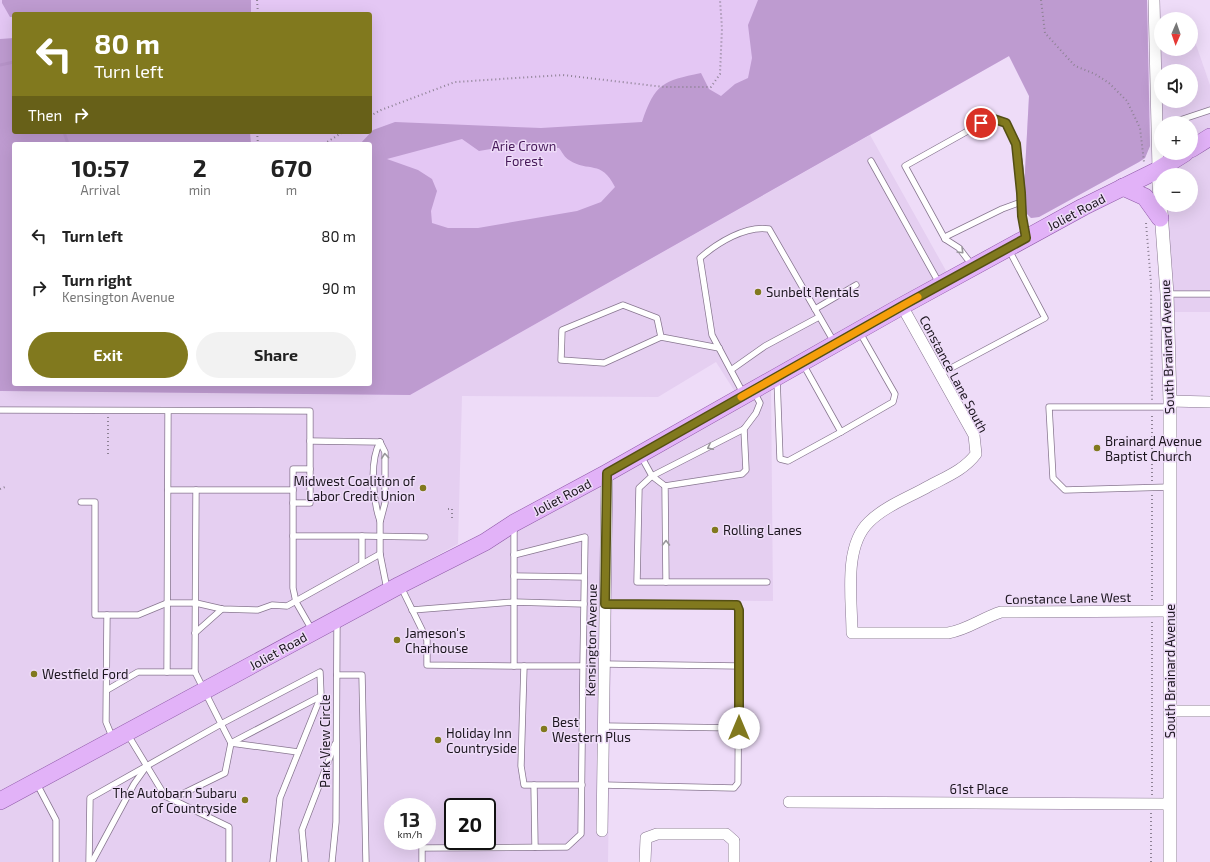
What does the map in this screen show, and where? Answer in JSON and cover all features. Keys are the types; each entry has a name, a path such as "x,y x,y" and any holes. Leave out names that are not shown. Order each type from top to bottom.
{"main road":[{"path":"1198,145 1210,137"},
{"name":"Joliet Road","path":"0,801 121,737 394,588 485,542 514,523 607,473 902,306 1173,160"},
{"path":"1123,187 1145,197 1153,219"}],"street":[{"name":"South Brainard Avenue","path":"1154,0 1159,116"},
{"name":"South Brainard Avenue","path":"1154,156 1151,173 1153,219 1167,294 1170,404 1170,862"},
{"name":"Constance Lane South","path":"852,632 852,562 854,545 859,533 879,513 964,467 976,454 974,435 902,306"},
{"path":"1170,404 1210,402"},
{"name":"Kensington Avenue","path":"602,831 607,473"},
{"name":"Constance Lane West","path":"852,632 948,634 960,631 988,616 1001,612 1170,612"},
{"path":"1170,711 1210,711"},
{"name":"61st Place","path":"789,802 1170,804"},
{"path":"645,862 646,838 657,834 726,834 734,841 734,862"}],"lane":[{"path":"1192,116 1210,110"},
{"path":"973,267 959,248 945,239 905,166 991,118 1006,123 1016,144 1022,216 1026,238"},
{"path":"871,161 940,285"},
{"path":"945,239 947,236 1002,209 1021,203"},
{"path":"767,582 637,582 638,488 652,476 744,429 756,413 760,403 748,393 731,370 712,335 700,258 710,249 740,234 762,228 769,229 836,344"},
{"path":"940,374 1045,318 1008,248"},
{"path":"815,310 856,285"},
{"path":"1167,294 1210,294"},
{"path":"661,337 657,318 623,305 562,330 561,360 604,363 661,337 719,348"},
{"path":"731,370 764,346 819,317"},
{"path":"777,377 780,458 788,461 893,402 895,394 859,330"},
{"path":"802,362 841,432"},
{"path":"1170,404 1152,407 1049,407 1054,478 1065,490 1170,487"},
{"path":"0,410 310,412 310,503 293,503"},
{"path":"167,672 168,411"},
{"path":"640,454 652,476 665,486 742,474 746,470 744,429"},
{"path":"310,441 380,442"},
{"path":"380,442 375,452 374,496 374,503 380,522"},
{"path":"380,442 386,452 385,503 380,522 380,554 394,588 412,610 427,640 427,665 583,666"},
{"path":"310,469 293,469 293,588 296,602 313,632"},
{"path":"665,486 666,582"},
{"path":"168,490 293,490"},
{"path":"172,799 226,774 231,743 195,672 196,490"},
{"path":"81,502 95,502 95,615 138,615 167,603 196,603 222,609 258,610 272,605 287,606 380,554"},
{"path":"514,523 514,666"},
{"path":"293,536 425,537"},
{"path":"362,536 362,563"},
{"path":"422,862 422,848 567,847 581,834 585,537 514,555"},
{"path":"514,576 584,577"},
{"path":"412,610 514,602 584,604"},
{"path":"603,785 734,788 738,783 739,728 739,610 737,605 605,604"},
{"path":"195,633 222,609"},
{"path":"108,614 106,722 148,765 165,796 229,827 229,862"},
{"name":"Park View Circle","path":"332,862 336,822 337,620"},
{"path":"604,664 739,666"},
{"path":"524,666 521,766 524,785 582,785"},
{"path":"107,690 138,672 195,672"},
{"path":"89,862 90,798 221,724 320,672 320,696 280,798 273,862"},
{"path":"336,675 362,675 366,862"},
{"path":"231,743 320,696"},
{"path":"604,726 739,728"},
{"path":"305,862 302,830 336,741"},
{"path":"231,743 298,752"},
{"path":"92,862 134,784 148,765"},
{"path":"36,782 56,820 56,862"},
{"path":"534,785 535,847"}],"path":[{"path":"257,0 258,12"},
{"path":"372,115 381,110 454,82 563,74 664,87 711,87 720,74 722,28 720,0"},
{"path":"1041,0 1045,33 1075,66 1095,74 1109,83 1126,101 1140,128 1151,173"},
{"path":"327,142 340,134"},
{"path":"1151,862 1151,283 1153,219"},
{"path":"108,411 108,454"},
{"path":"0,489 6,487"},
{"path":"448,508 452,509 452,521"}],"shaded area":[{"path":"2,0 251,0 251,12 12,12 12,17 10,17 2,3"},
{"name":"Arie Crown Forest","path":"758,0 1147,0 1150,146 1145,158 1139,162 1039,217 1031,218 1023,208 1029,96 1009,56 410,395 0,391 0,39 12,38 12,134 250,134 251,142 12,142 12,386 372,386 372,142 362,142 369,134 372,134 373,130 395,122 541,128 642,122 651,99 656,91 662,86 678,79 701,73 709,89 721,96 735,84 748,78 752,58 748,25","holes":["462,139 479,151 521,144 559,148 569,160 576,164 594,168 605,173 615,187 601,202 577,211 478,228 448,228 432,223 431,211 437,191 432,179 418,170 387,159"]},
{"path":"1198,50 1210,85 1210,133 1198,141 1198,116 1159,116 1159,108 1198,108 1198,64 1158,64 1158,56 1198,56"},
{"path":"870,135 949,276 737,395 716,362 658,397 462,396 458,544 0,792 0,391 410,395"},
{"path":"1210,142 1210,312 1170,312 1163,212 1198,212 1198,168 1167,168 1180,160 1198,160 1198,149"},
{"path":"1160,160 1168,160 1160,165"},
{"path":"771,384 773,601 612,600 608,862 0,862 0,805"}],"green space":[{"name":"Arie Crown Forest","path":"0,0 1147,0 1150,146 1145,158 1039,217 1031,218 1023,208 1029,96 1009,56 410,395 0,391"}],"waterway":[{"path":"0,65 12,62"},
{"path":"65,134 67,142"}],"slow traffic":[{"path":"741,397 918,297"}],"place":[{"name":"Sunbelt Rentals","path":"758,292"},
{"name":"Brainard Avenue Baptist Church","path":"1097,448"},
{"name":"Midwest Coalition of Labor Credit Union","path":"423,488"},
{"name":"Rolling Lanes","path":"715,530"},
{"name":"Jameson's Charhouse","path":"397,640"},
{"name":"Westfield Ford","path":"34,674"},
{"name":"Best Western Plus","path":"544,729"},
{"name":"Holiday Inn Countryside","path":"438,740"},
{"name":"The Autobarn Subaru of Countryside","path":"245,800"}],"route":[{"path":"739,728 739,610 737,605 605,604 607,473 902,306 1026,238 1022,216 1016,144 1006,123 991,118 981,123"}]}
